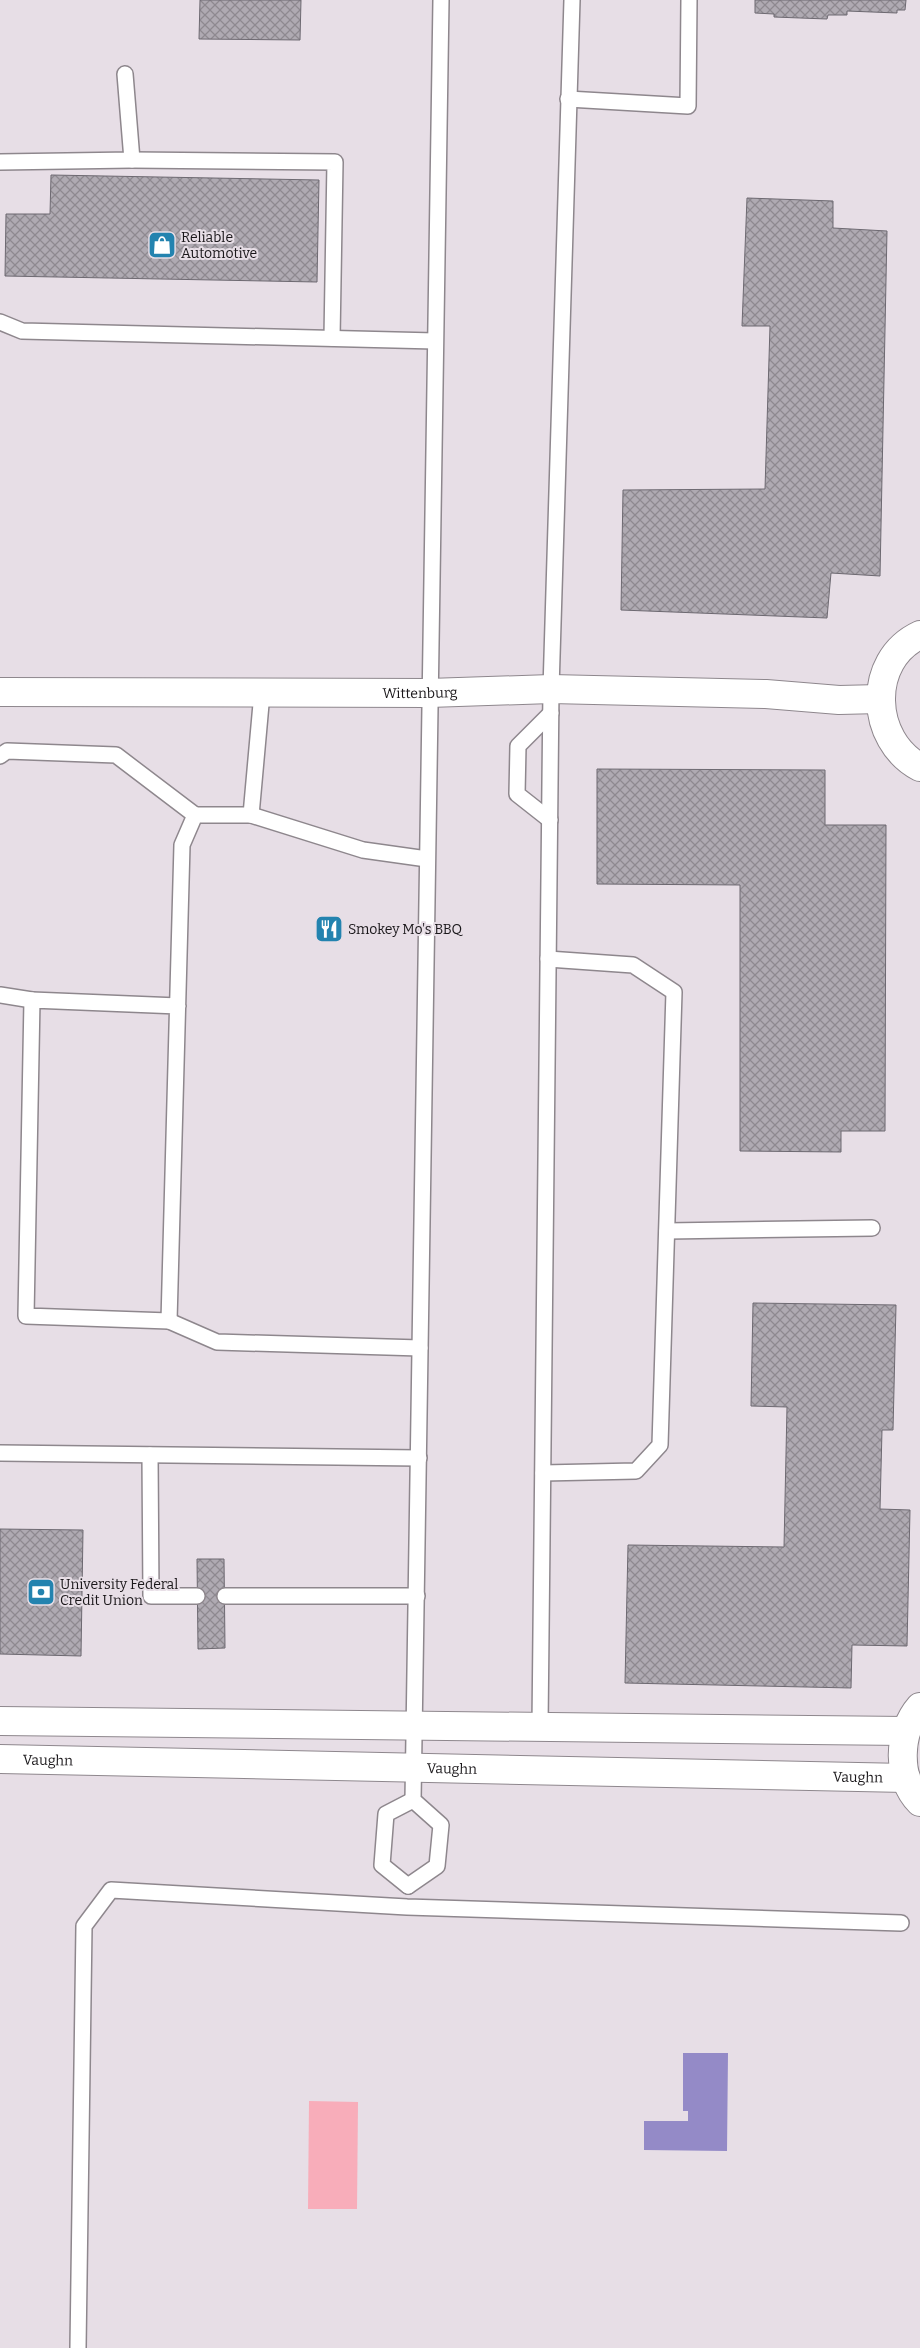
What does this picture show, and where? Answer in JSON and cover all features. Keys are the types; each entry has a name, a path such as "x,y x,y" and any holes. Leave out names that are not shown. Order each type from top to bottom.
{"street":[{"path":"920,635 896,654 884,675 880,699 883,723 894,745 911,762 920,767"},
{"name":"Wittenburg","path":"0,692 429,694 551,701 766,694 839,700 880,699"},
{"path":"920,1707 906,1730 902,1755 906,1778 920,1802"},
{"path":"0,1721 906,1730"},
{"name":"Vaughn","path":"0,1759 906,1778"}],"lane":[{"path":"413,1800 429,694 442,0"},
{"path":"540,1726 551,701 572,0"},
{"path":"568,99 688,106 689,0"},
{"path":"125,74 132,160"},
{"path":"0,162 132,160 335,162 332,338"},
{"path":"0,322 22,331 435,341"},
{"path":"251,815 262,693"},
{"path":"550,820 517,794 518,746 551,701"},
{"path":"0,756 7,751 116,755 194,815 251,815 363,850 427,859"},
{"path":"169,1321 182,845 194,815"},
{"path":"543,1473 636,1471 660,1445 674,992 633,965 548,959"},
{"path":"0,995 32,1000 178,1006"},
{"path":"32,1000 26,1316 169,1321 217,1342 420,1348"},
{"path":"667,1231 872,1228"},
{"path":"0,1453 419,1458"},
{"path":"150,1455 151,1596 197,1596"},
{"path":"225,1596 416,1596"},
{"path":"408,1886 382,1865 386,1814 413,1800"},
{"path":"408,1886 438,1866 441,1825 413,1800"},
{"path":"407,1907 408,1886"},
{"path":"78,2348 84,1926 111,1890 407,1907 901,1923"}],"shaded area":[{"path":"683,2053 728,2053 727,2151 644,2150 644,2121 688,2121 688,2111 683,2111"},
{"path":"309,2101 358,2102 357,2209 308,2209"}],"building":[{"path":"200,0 301,0 300,40 199,39"},
{"path":"755,0 906,0 905,10 897,10 897,13 847,11 847,15 828,15 827,19 774,17 774,14 755,13"},
{"name":"Reliable Automotive","path":"51,175 319,180 317,282 5,276 6,214 50,214"},
{"path":"747,198 833,201 833,228 887,231 880,576 831,573 827,618 621,610 623,490 765,489 770,326 742,326"},
{"path":"597,769 825,770 825,825 886,825 885,1131 841,1131 841,1152 740,1151 740,885 597,884"},
{"path":"753,1303 896,1305 893,1430 882,1430 880,1509 910,1510 907,1646 852,1645 851,1688 625,1683 628,1545 784,1547 787,1407 751,1406"},
{"name":"University Federal Credit Union","path":"0,1529 83,1530 81,1656 0,1654"},
{"path":"197,1559 224,1559 225,1648 198,1649"}],"place":[{"name":"Reliable Automotive","path":"162,245"},
{"name":"Smokey Mo's BBQ","path":"329,929"},
{"name":"University Federal Credit Union","path":"41,1592"}]}
